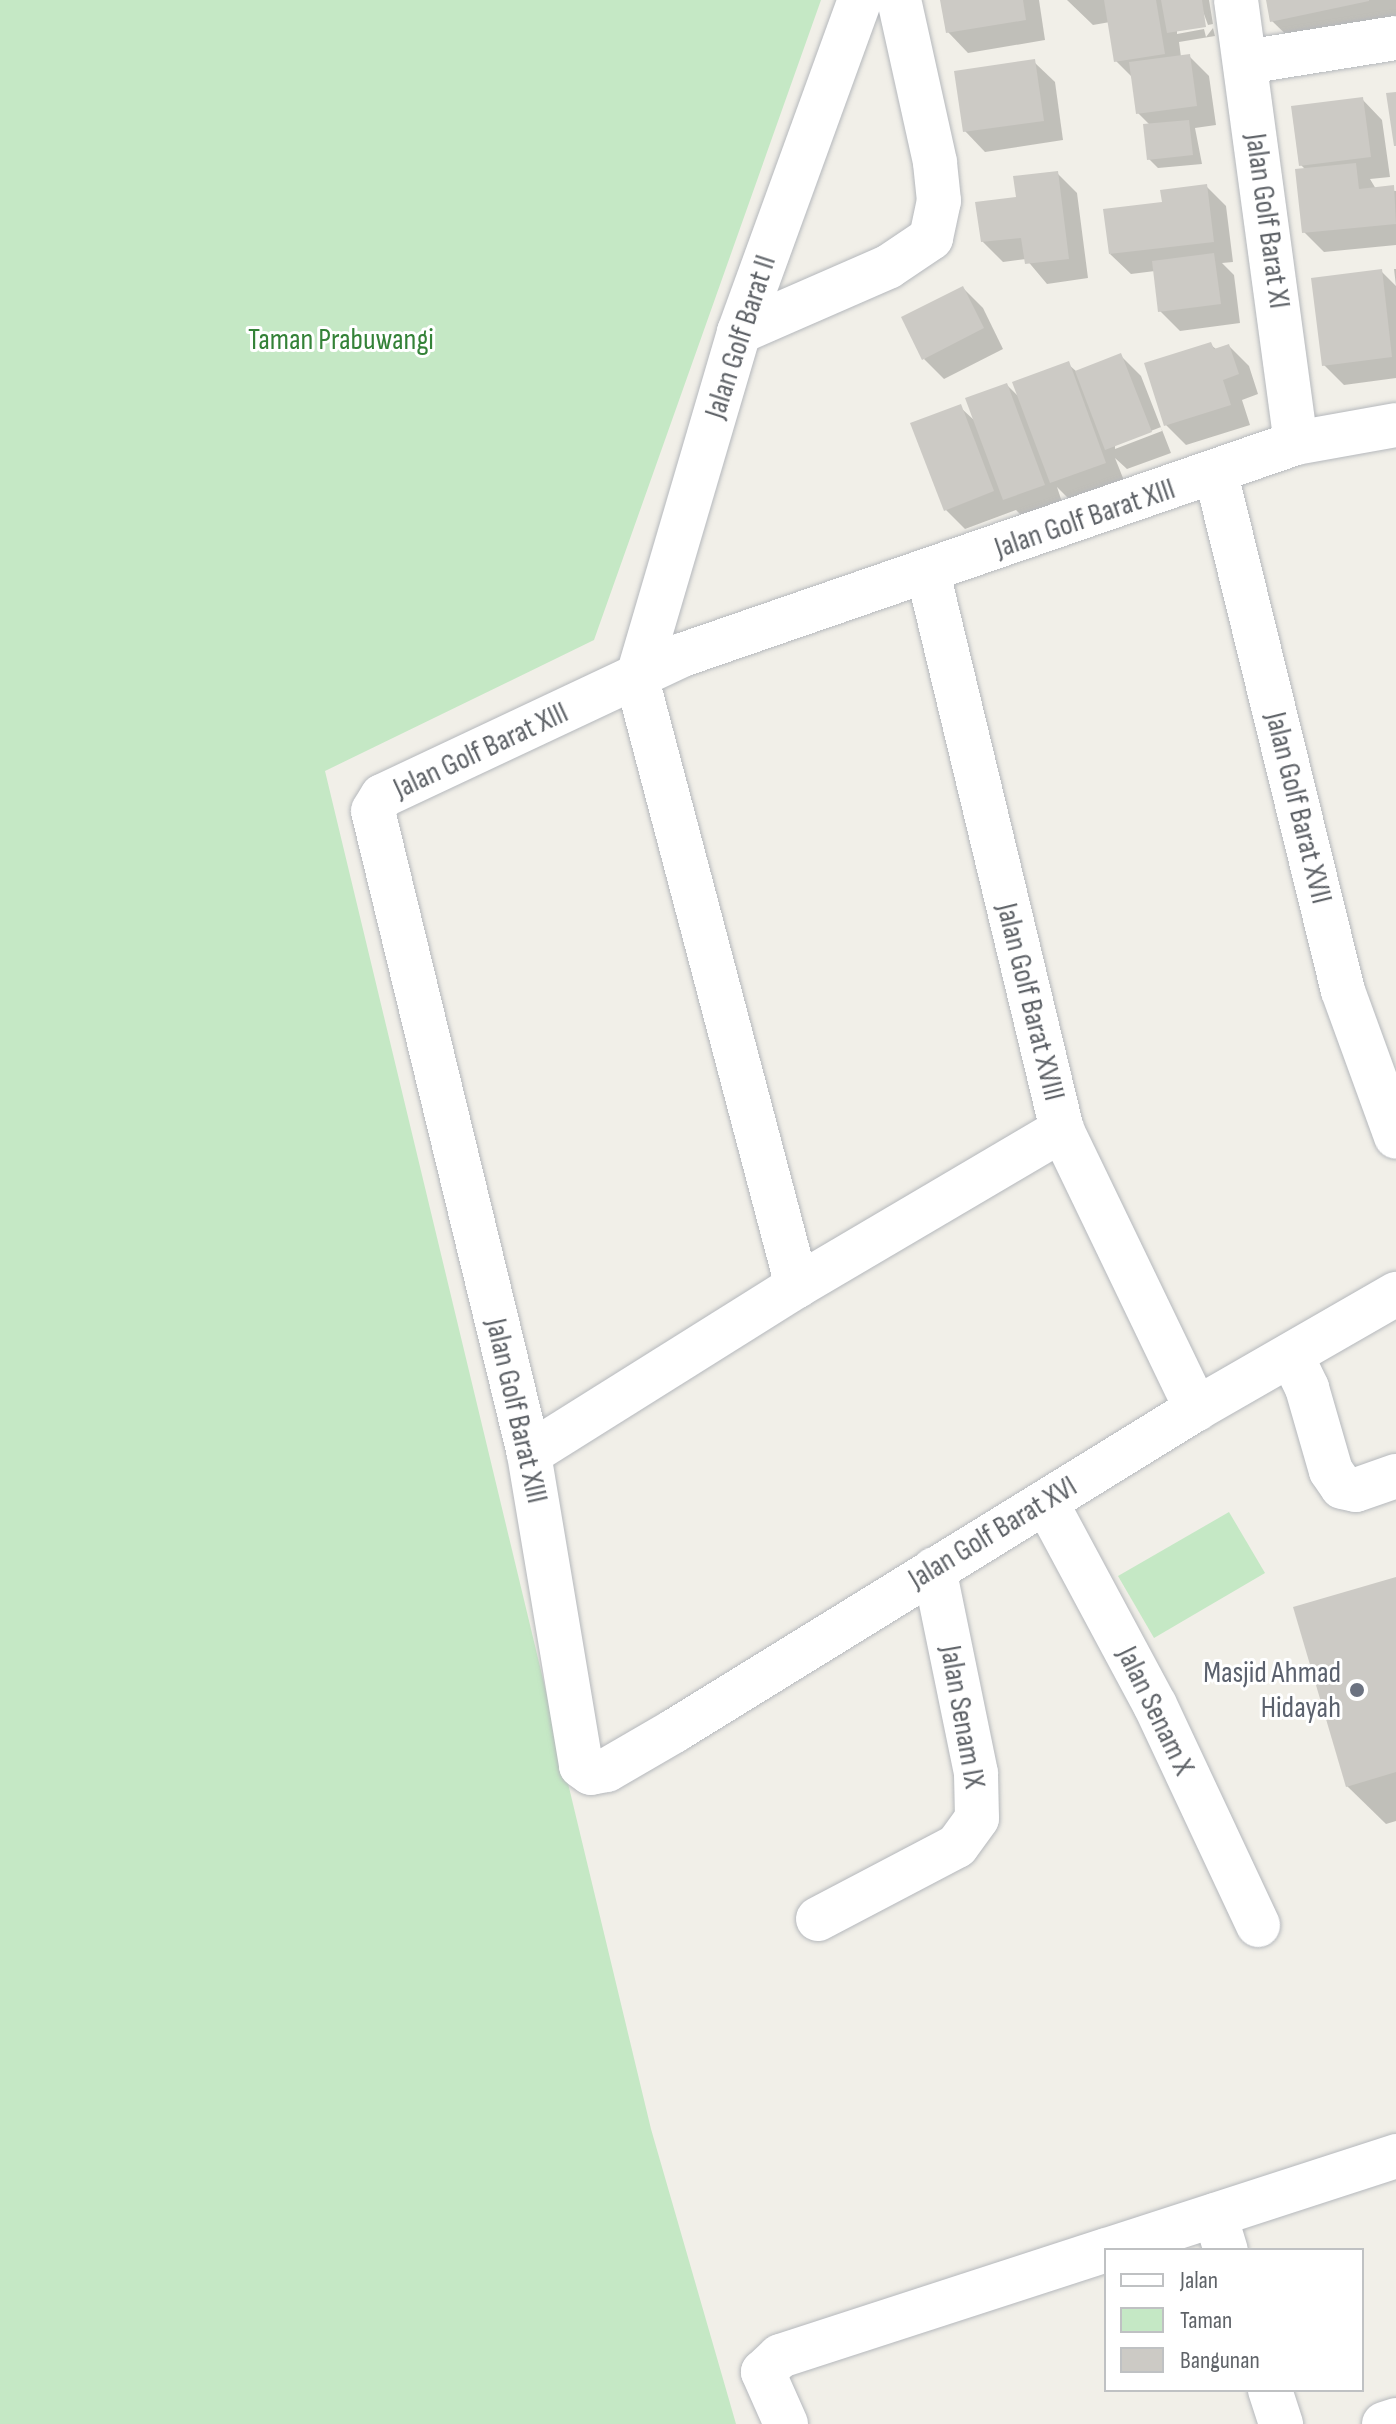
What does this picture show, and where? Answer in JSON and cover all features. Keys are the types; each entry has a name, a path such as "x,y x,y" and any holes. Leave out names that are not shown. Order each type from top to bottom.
{"street":[{"name":"Jalan Golf Barat II","path":"637,679 739,332 860,0"},
{"path":"739,332 888,267 931,238 939,201 935,162 899,0"},
{"name":"Jalan Golf Barat XI","path":"1236,0 1296,443"},
{"path":"1246,62 1396,38"},
{"name":"Jalan Golf Barat XIII","path":"591,1773 581,1766 529,1454 373,811 382,796 637,679 682,655 1216,474 1296,443 1396,425"},
{"name":"Jalan Golf Barat XVII","path":"1216,474 1343,991 1396,1137"},
{"name":"Jalan Golf Barat XVIII","path":"928,573 1062,1130 1196,1409"},
{"path":"637,679 797,1286"},
{"path":"529,1454 797,1286 1062,1130"},
{"name":"Jalan Golf Barat XVI","path":"591,1773 607,1770 661,1739 1196,1409 1396,1294"},
{"path":"1291,1355 1307,1388 1331,1471 1342,1487 1356,1490 1396,1476"},
{"name":"Jalan Senam X","path":"1046,1502 1155,1705 1258,1925"},
{"name":"Jalan Senam IX","path":"818,1919 957,1846 977,1818 976,1773 934,1569"},
{"path":"1119,2248 1221,2232 1396,2156"},
{"path":"786,2424 763,2372 780,2356 1104,2251"},
{"path":"1271,2392 1281,2424"},
{"path":"1384,2424 1396,2420"}],"green space":[{"name":"Taman Prabuwangi","path":"0,0 821,0 594,640 325,771 651,2129 736,2424 0,2424"},
{"path":"1229,1512 1265,1573 1154,1638 1118,1576"}],"building":[{"path":"940,0 1023,0 1026,20 946,33"},
{"path":"1104,0 1156,0 1165,54 1114,62"},
{"path":"1161,0 1202,0 1206,27 1167,33"},
{"path":"1266,0 1369,0 1369,1 1270,22"},
{"path":"1190,54 1197,106 1136,114 1129,62"},
{"path":"1035,59 1044,121 963,132 954,71"},
{"path":"1396,92 1396,146 1394,146 1386,93"},
{"path":"1363,97 1371,157 1299,166 1291,106"},
{"path":"1189,120 1193,155 1147,160 1143,124"},
{"path":"1356,163 1359,189 1394,185 1396,224 1302,233 1295,169"},
{"path":"1058,171 1069,259 1025,264 1021,238 981,242 975,202 1016,197 1013,176"},
{"path":"1207,184 1214,242 1109,254 1103,209 1162,202 1160,190"},
{"path":"1214,253 1221,304 1158,312 1152,261"},
{"path":"1382,269 1392,357 1322,366 1311,278"},
{"path":"963,286 984,328 922,360 901,317"},
{"path":"1211,342 1214,349 1229,344 1239,374 1223,380 1231,405 1164,426 1144,363"},
{"path":"1121,353 1152,432 1105,450 1075,371"},
{"path":"1069,361 1106,463 1050,483 1012,382"},
{"path":"1007,383 1045,485 1003,500 965,398"},
{"path":"961,404 994,491 944,511 910,423"},
{"name":"Masjid Ahmad Hidayah","path":"1396,1577 1396,1772 1346,1787 1293,1607"}],"place":[{"name":"Masjid Ahmad Hidayah","path":"1357,1690"}]}
